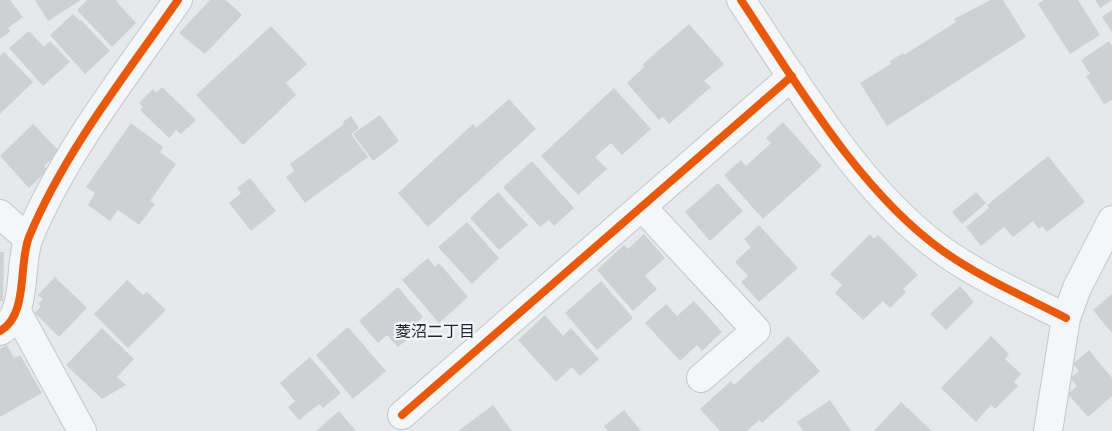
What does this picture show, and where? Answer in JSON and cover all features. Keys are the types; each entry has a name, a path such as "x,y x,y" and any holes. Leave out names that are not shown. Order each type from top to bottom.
{"street":[{"path":"82,431 8,321 28,239 62,168 178,0"},
{"path":"741,0 856,167 893,209 942,251 996,283 1066,318"},
{"path":"402,415 792,76"},
{"path":"642,207 756,330 701,378"},
{"path":"0,214 28,239"},
{"path":"1048,431 1066,318 1077,288 1105,250 1112,220"}],"building":[{"path":"0,0 10,0 23,17 8,28 11,31 0,39"},
{"path":"35,0 81,0 48,21"},
{"path":"87,0 117,0 136,23 112,47 77,10"},
{"path":"210,0 226,0 242,15 205,54 179,33"},
{"path":"991,0 1003,0 1026,37 887,126 860,83 891,64 890,61 903,53 904,55 956,22 954,19"},
{"path":"1044,0 1078,0 1100,35 1070,54 1038,4"},
{"path":"1095,0 1112,0 1100,8"},
{"path":"1112,10 1112,32 1102,17"},
{"path":"73,14 110,51 85,74 50,35"},
{"path":"689,24 724,64 704,81 711,87 669,124 663,117 659,120 627,83 644,67 643,64"},
{"path":"271,26 307,64 286,83 296,95 243,145 196,95"},
{"path":"29,31 44,47 50,41 70,62 43,86 9,48"},
{"path":"1109,41 1112,46 1112,100 1104,104 1086,76 1090,74 1081,60"},
{"path":"4,52 33,82 0,114 0,56"},
{"path":"162,87 196,120 181,134 176,130 169,138 140,110 143,107 139,103 153,89 156,93"},
{"path":"614,88 651,129 622,155 611,143 595,157 607,169 578,195 541,156"},
{"path":"509,99 536,129 428,227 398,193 473,124 476,128"},
{"path":"380,115 399,141 373,161 353,134"},
{"path":"351,116 359,128 351,134 368,157 305,203 286,177 294,171 290,164 344,124 343,122"},
{"path":"783,122 822,166 763,219 724,175 741,160 746,166 771,143 766,138"},
{"path":"131,123 163,147 160,152 176,164 150,201 155,204 139,225 118,210 110,221 88,205 95,193 86,187"},
{"path":"33,124 60,152 44,166 48,170 29,188 0,156"},
{"path":"1048,156 1085,202 1047,232 1042,226 1039,229 1033,221 1013,237 1004,227 981,246 966,227 989,208 987,205"},
{"path":"532,161 574,208 554,226 549,220 540,227 503,187"},
{"path":"250,178 276,211 251,231 229,203 241,193 237,188"},
{"path":"718,183 743,211 710,241 685,212"},
{"path":"498,192 528,225 499,250 470,218"},
{"path":"976,192 986,203 962,224 952,212"},
{"path":"467,222 499,258 472,284 438,247"},
{"path":"759,225 798,268 759,302 741,282 748,276 735,262 751,247 744,239"},
{"path":"644,234 665,258 645,276 657,289 633,311 597,270 624,245 628,249"},
{"path":"870,234 874,239 878,235 918,275 903,289 906,292 890,308 883,301 863,320 835,293 842,285 830,274"},
{"path":"0,252 4,252 3,301 0,301"},
{"path":"428,258 435,267 439,263 468,297 439,323 402,280"},
{"path":"55,277 87,308 59,337 35,313 41,306 38,304 43,299 38,295"},
{"path":"127,280 143,295 147,292 166,310 128,348 94,314"},
{"path":"601,281 633,318 597,350 565,313"},
{"path":"960,286 974,302 946,330 930,314"},
{"path":"398,287 423,317 412,327 416,332 398,347 387,335 378,343 359,321"},
{"path":"1112,294 1112,333 1093,310"},
{"path":"694,301 722,332 702,351 697,345 680,361 645,323 666,304 677,316"},
{"path":"545,315 563,336 571,328 599,359 580,376 572,367 556,382 518,340"},
{"path":"348,327 386,371 353,399 316,355"},
{"path":"102,328 134,359 117,377 126,385 102,399 66,365"},
{"path":"788,336 820,371 762,423 759,420 747,431 720,431 700,409 731,381 734,385"},
{"path":"991,336 1009,354 1005,359 1021,374 1014,382 1018,386 995,409 991,405 976,422 941,388"},
{"path":"7,345 14,358 20,355 42,393 0,417 0,349"},
{"path":"1089,350 1112,378 1112,396 1088,417 1068,394 1077,386 1070,378 1079,371 1073,364"},
{"path":"310,357 341,393 323,408 319,404 299,420 288,407 295,401 280,383"},
{"path":"830,400 851,431 803,431 797,422"},
{"path":"901,402 932,431 874,431"},
{"path":"493,405 512,431 458,431"},
{"path":"624,410 641,431 608,431 604,426"},
{"path":"339,411 356,431 316,431"}],"cycle path":[{"path":"0,331 9,323 15,313 19,301 29,237 60,174 97,115 178,0"},
{"path":"741,0 832,135 884,199 913,227 958,261 1003,287 1066,318"},
{"path":"402,415 792,76"}],"district":[{"name":"菱沼二丁目","path":"435,332"}]}
